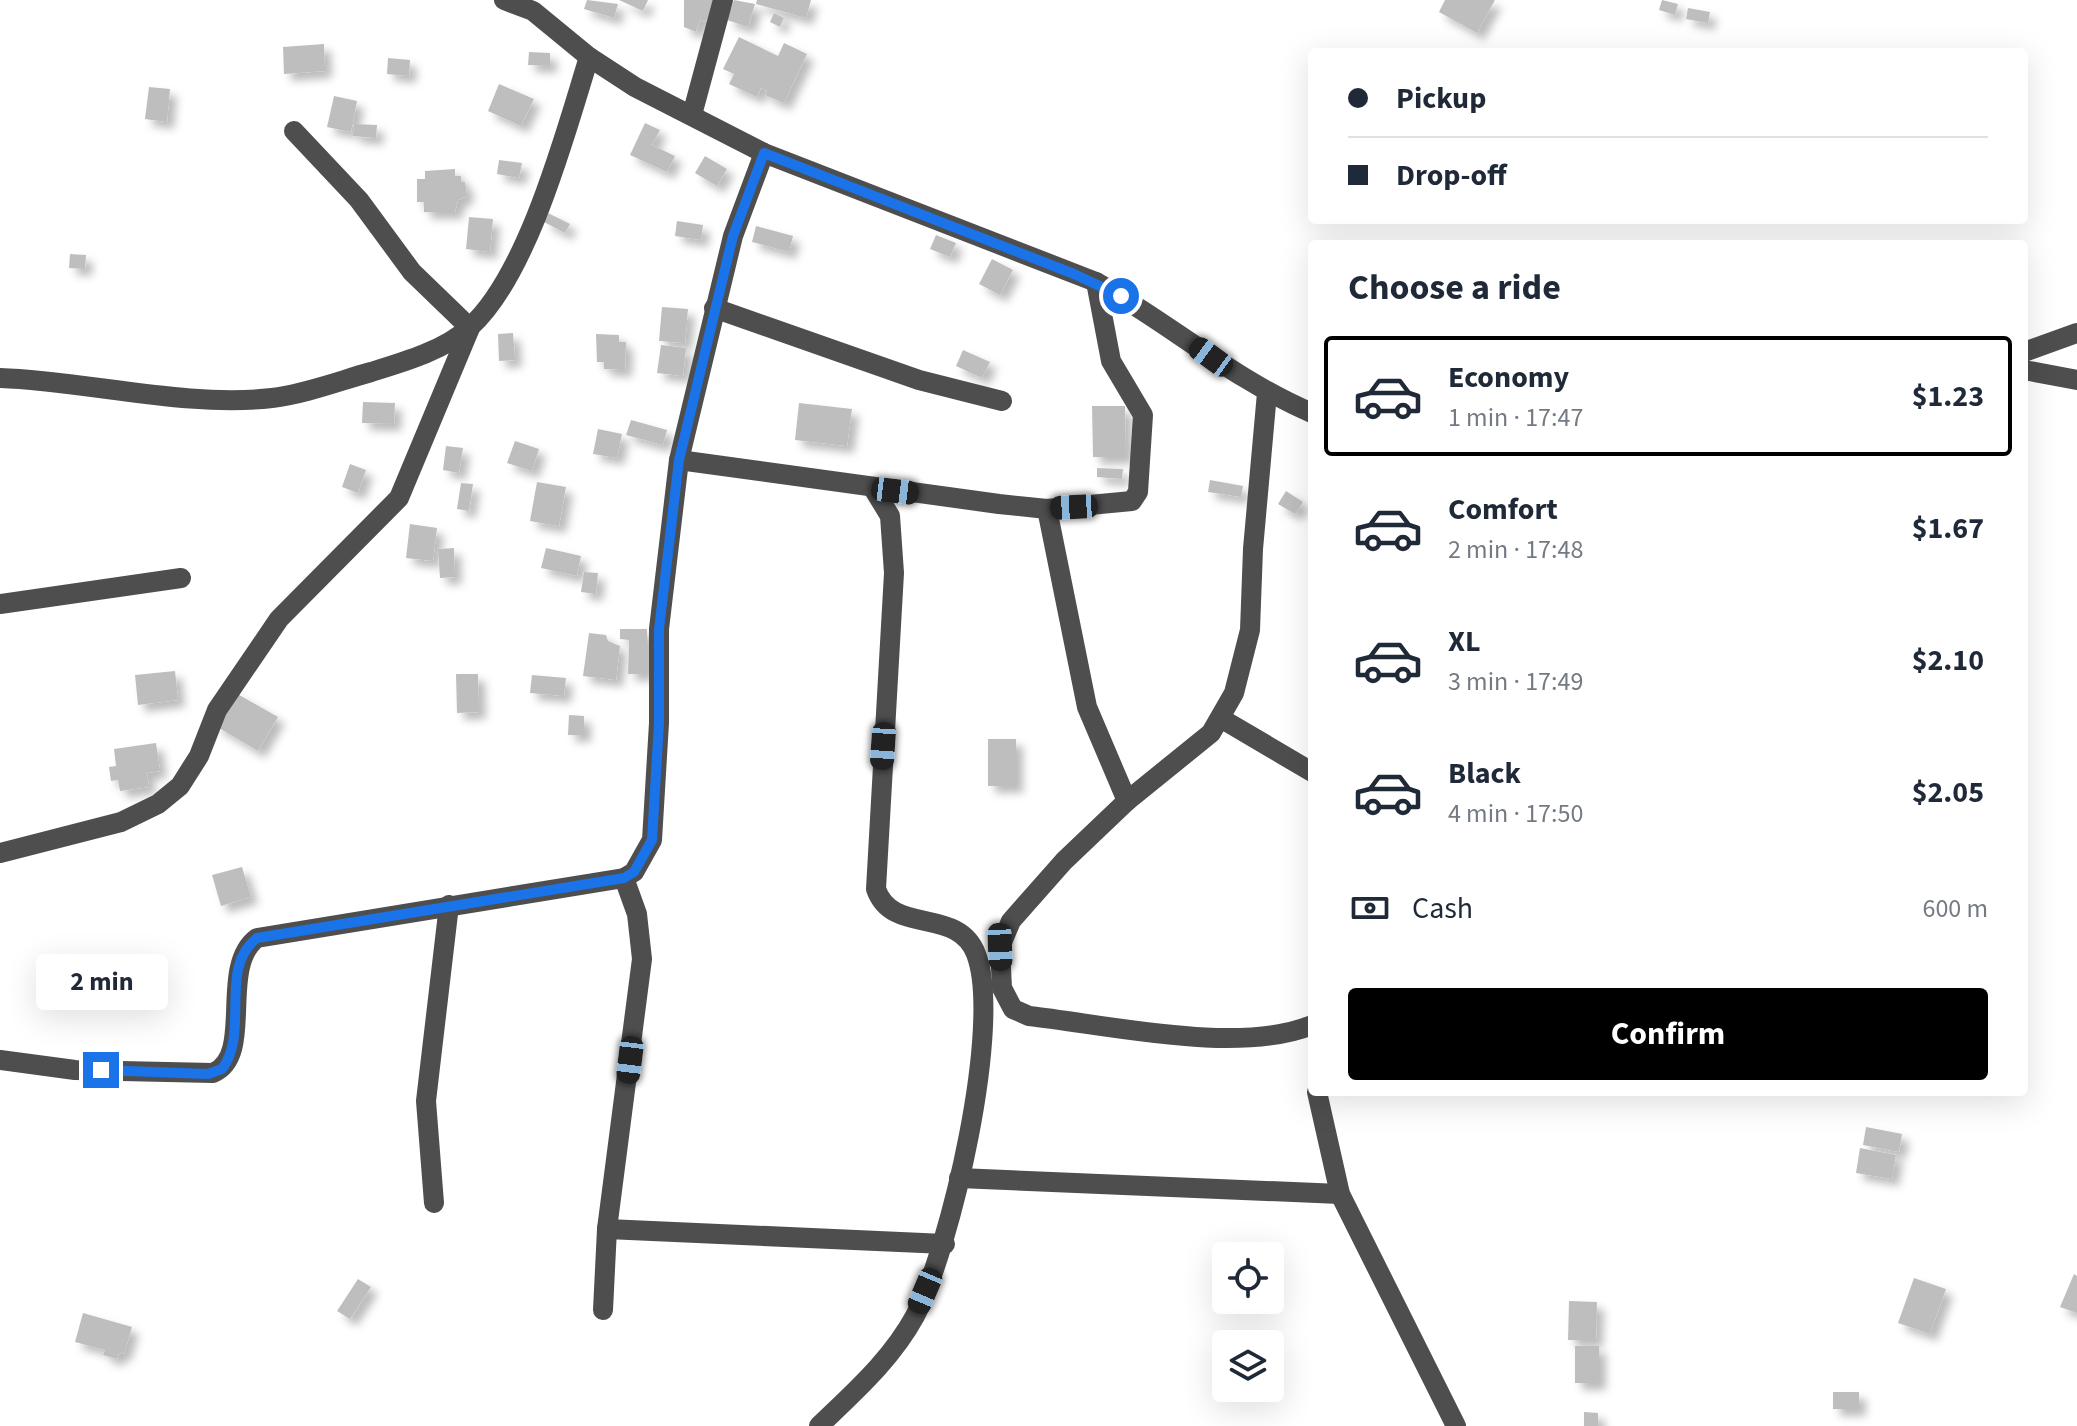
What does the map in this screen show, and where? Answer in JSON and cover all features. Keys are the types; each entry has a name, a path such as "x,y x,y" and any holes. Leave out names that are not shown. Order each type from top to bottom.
{"street":[{"path":"504,0 533,11 552,23 589,57 635,87 764,153 1096,282 1147,311 1267,393 1308,411"},
{"path":"692,115 723,0"},
{"path":"0,853 121,822 158,804 180,786 199,756 217,710 279,619 399,498 470,328 502,284 522,246 558,156 589,57"},
{"path":"294,131 359,200 412,272 470,328"},
{"path":"0,1060 75,1070 213,1073 222,1069 232,1051 240,961 257,938 624,878 634,872 652,840 659,723 659,629 679,460 733,236 764,153"},
{"path":"679,460 1047,509 1128,502 1137,496 1143,415 1111,361 1096,282"},
{"path":"714,308 919,380 1002,401"},
{"path":"0,378 207,397 274,398 388,367 444,344 470,328"},
{"path":"2028,351 2077,333"},
{"path":"2028,371 2077,380"},
{"path":"1267,393 1253,549 1250,630 1234,693 1222,719 1200,743 1127,801 1055,871 1011,921 1000,947 1002,988 1013,1009 1029,1016 1210,1038 1281,1036 1308,1026"},
{"path":"819,1426 881,1365 900,1340 915,1315 945,1244 984,1035 976,951 958,929 895,914 879,899 876,889 894,561 890,516 873,488"},
{"path":"1047,509 1087,707 1127,801"},
{"path":"0,604 181,578"},
{"path":"1222,719 1308,770"},
{"path":"603,1310 607,1229 642,959 637,914 624,878"},
{"path":"434,1203 426,1101 449,905"},
{"path":"1318,1096 1340,1194 1456,1426"},
{"path":"959,1178 1340,1194"},
{"path":"607,1229 945,1244"}],"building":[{"path":"587,0 618,4 614,18 584,9"},
{"path":"619,0 648,0 643,11"},
{"path":"684,0 715,0 706,22 700,20 696,32 684,27"},
{"path":"734,0 755,4 748,27 727,20"},
{"path":"757,0 811,0 806,18 756,4"},
{"path":"1445,0 1495,0 1477,33 1439,12"},
{"path":"1662,0 1678,4 1675,15 1659,10"},
{"path":"1688,8 1710,12 1708,23 1686,19"},
{"path":"774,13 784,18 780,27 770,22"},
{"path":"739,37 778,56 784,43 807,54 784,103 765,95 767,91 761,88 757,97 729,84 734,74 723,69"},
{"path":"324,44 325,71 284,74 283,47"},
{"path":"529,52 550,53 550,66 528,65"},
{"path":"388,58 410,60 409,76 387,74"},
{"path":"499,84 534,99 521,126 488,111"},
{"path":"149,87 170,89 167,122 145,119"},
{"path":"334,96 357,101 351,132 327,127"},
{"path":"645,123 660,130 652,145 675,156 667,172 630,155"},
{"path":"354,124 377,125 376,138 353,136"},
{"path":"705,156 727,169 717,186 695,173"},
{"path":"499,160 522,163 519,178 497,174"},
{"path":"455,169 455,176 461,176 461,182 465,182 467,196 458,200 455,212 424,212 424,202 417,202 417,179 425,179 425,171"},
{"path":"548,213 570,224 565,233 544,222"},
{"path":"469,217 493,219 490,252 466,249"},
{"path":"677,221 703,225 701,240 675,236"},
{"path":"756,226 793,236 789,252 752,242"},
{"path":"936,235 956,243 950,257 930,249"},
{"path":"70,254 86,255 85,269 69,268"},
{"path":"992,259 1013,270 1000,295 979,284"},
{"path":"662,307 688,309 685,343 659,341"},
{"path":"513,333 515,360 499,361 498,334"},
{"path":"596,334 619,335 619,342 626,342 625,370 604,369 604,362 597,362"},
{"path":"661,345 686,348 683,376 657,373"},
{"path":"963,350 990,362 982,378 956,366"},
{"path":"363,402 395,403 394,424 362,423"},
{"path":"799,403 852,409 847,446 795,440"},
{"path":"1092,406 1125,406 1126,457 1093,457"},
{"path":"631,420 667,430 663,445 626,435"},
{"path":"598,429 622,434 617,458 593,454"},
{"path":"515,441 539,449 532,471 507,463"},
{"path":"446,446 463,448 459,473 443,470"},
{"path":"350,464 366,470 358,493 342,487"},
{"path":"1097,468 1123,469 1122,479 1097,477"},
{"path":"1210,480 1243,486 1241,497 1208,492"},
{"path":"537,482 566,487 559,526 530,521"},
{"path":"461,483 473,484 469,511 457,509"},
{"path":"1286,491 1303,502 1295,514 1278,504"},
{"path":"410,524 437,528 433,561 406,558"},
{"path":"454,548 455,577 440,578 438,549"},
{"path":"546,548 581,556 577,576 541,568"},
{"path":"584,572 598,573 596,594 581,592"},
{"path":"620,629 647,629 647,674 628,674 629,640 620,639"},
{"path":"589,633 606,635 608,641 620,646 616,680 583,676"},
{"path":"175,671 178,700 138,705 135,675"},
{"path":"456,674 478,674 479,712 457,713"},
{"path":"532,675 566,678 564,696 530,693"},
{"path":"234,692 278,717 258,751 214,725"},
{"path":"569,715 584,716 584,735 568,735"},
{"path":"988,739 1016,739 1016,786 988,786"},
{"path":"156,743 160,771 147,773 149,787 120,791 118,780 111,781 109,767 116,766 114,749"},
{"path":"242,867 251,897 221,906 212,875"},
{"path":"1866,1127 1902,1134 1899,1152 1863,1145"},
{"path":"1860,1148 1896,1155 1892,1179 1856,1173"},
{"path":"2074,1274 2077,1276 2077,1313 2060,1307"},
{"path":"1914,1278 1946,1289 1930,1334 1898,1323"},
{"path":"358,1279 371,1287 350,1319 337,1311"},
{"path":"1569,1301 1597,1302 1596,1340 1568,1340"},
{"path":"83,1313 132,1327 124,1354 119,1353 117,1359 103,1355 105,1350 75,1342"},
{"path":"1575,1346 1599,1346 1599,1383 1575,1383"},
{"path":"1833,1392 1859,1392 1859,1409 1833,1409"},
{"path":"1584,1412 1598,1413 1598,1426 1584,1426"}],"route":[{"path":"101,1070 208,1074 222,1069 232,1051 240,961 257,938 624,878 634,872 647,854 652,840 659,723 659,629 669,521 679,460 733,236 764,153 1096,282 1121,296"}]}
